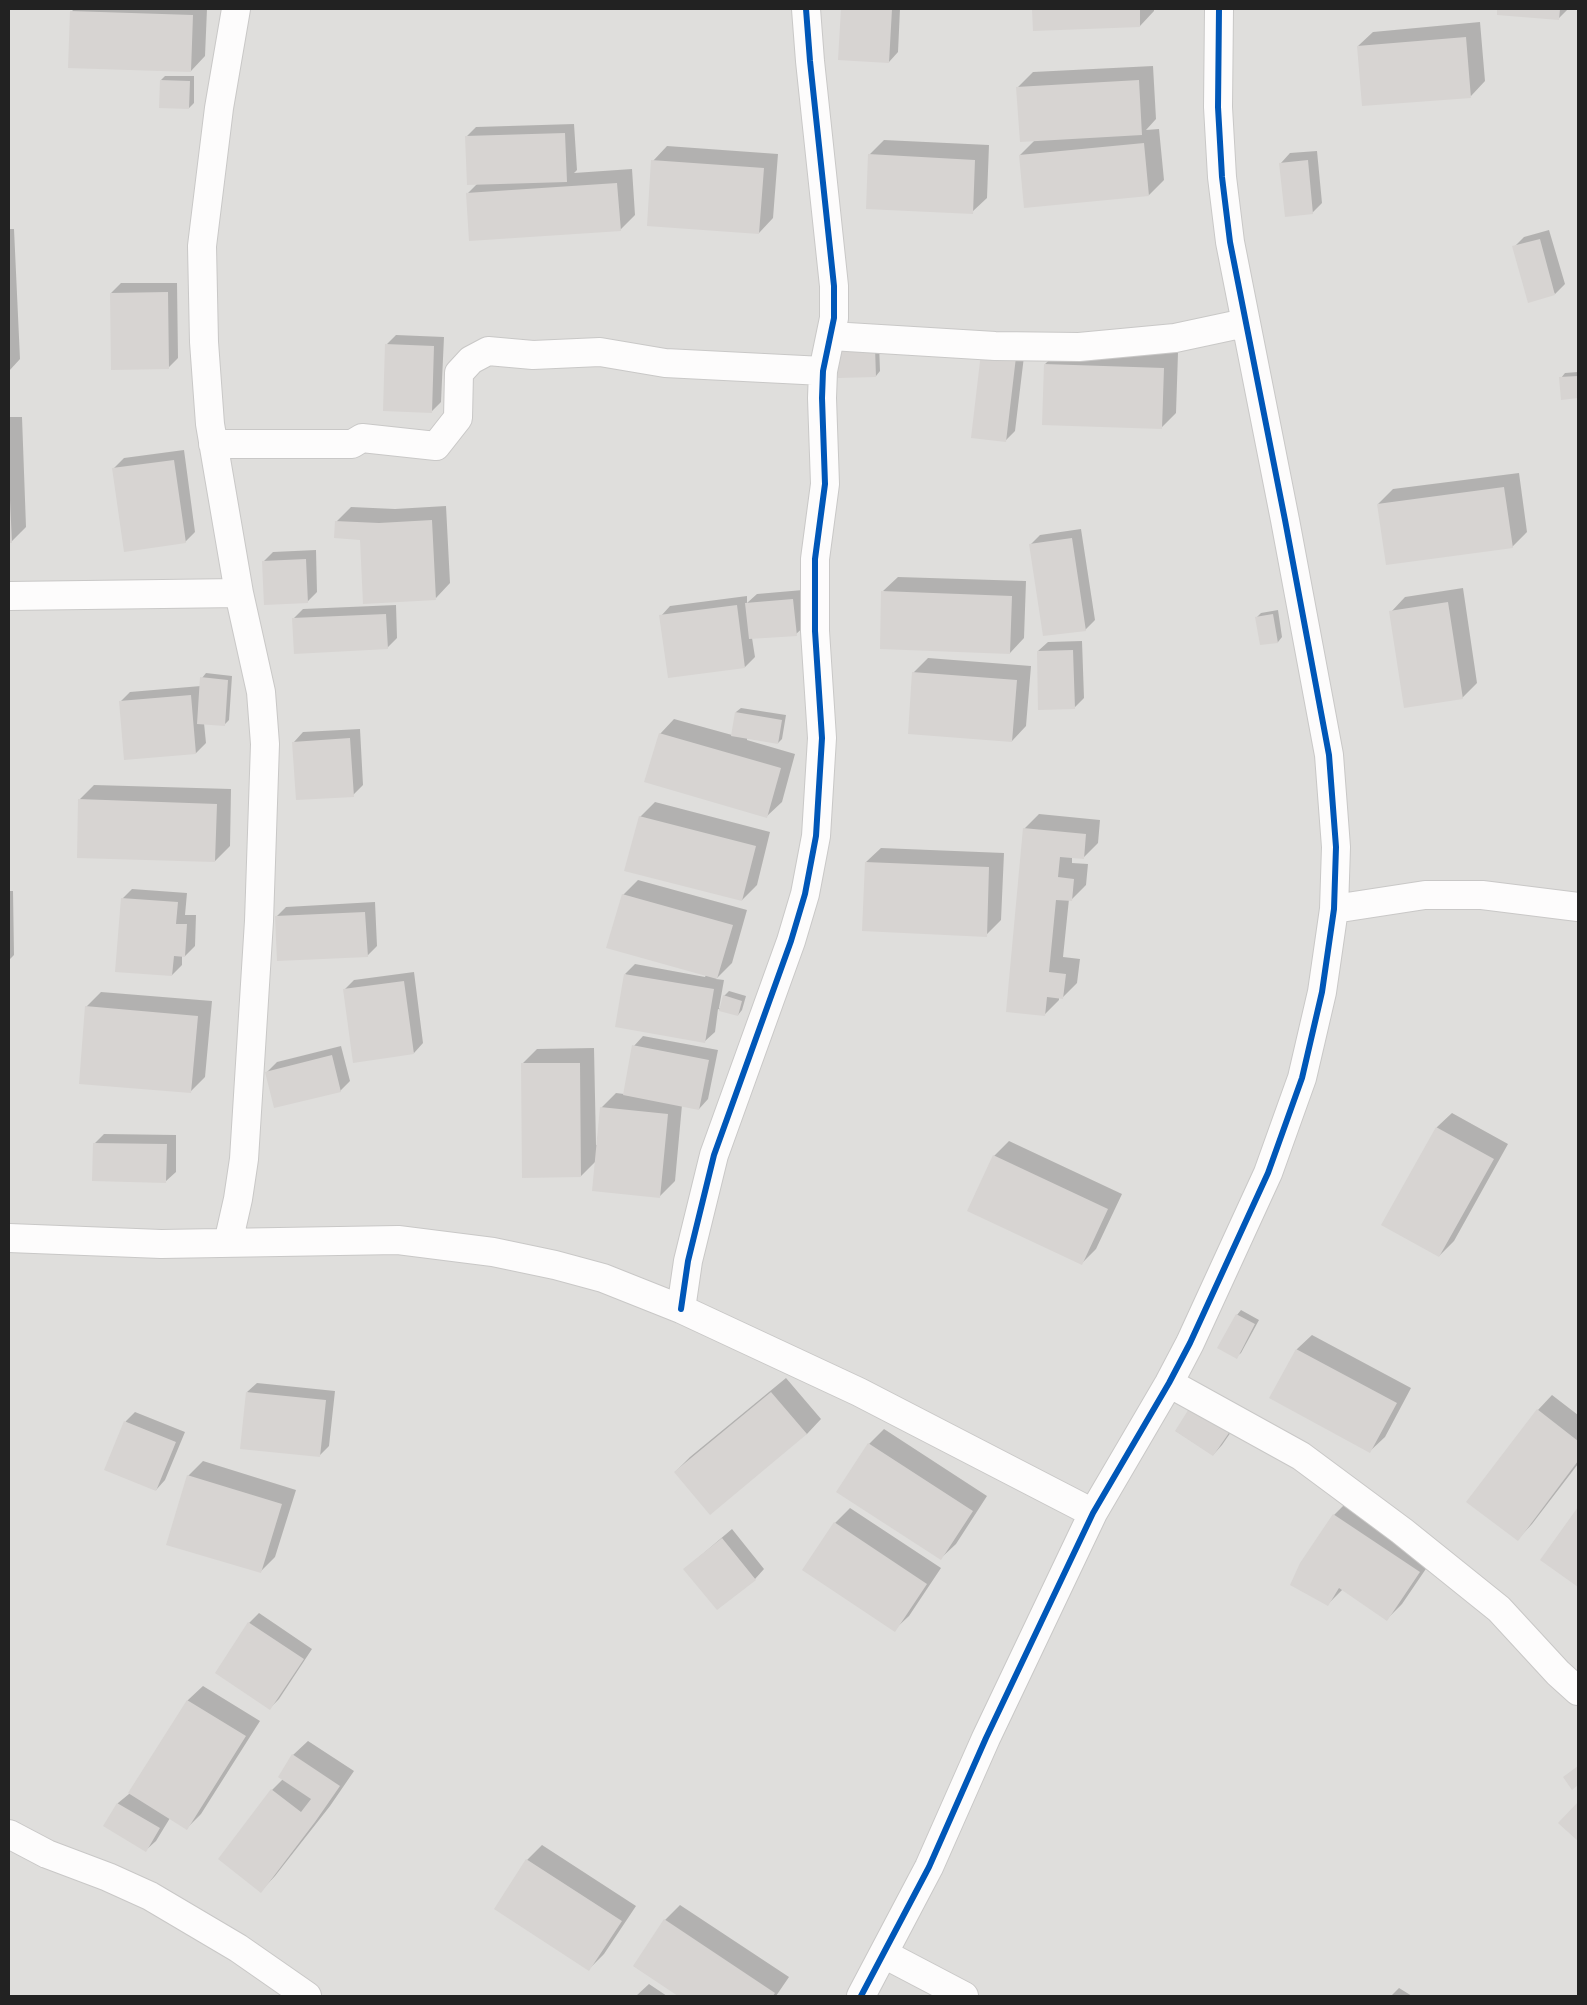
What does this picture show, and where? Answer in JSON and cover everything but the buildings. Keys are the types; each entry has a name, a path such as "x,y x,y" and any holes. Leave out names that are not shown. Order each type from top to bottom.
{"street":[{"path":"228,1243 244,1160 259,921 265,744 261,692 239,594 213,444 204,342 202,246 219,108 236,9"},
{"path":"681,1309 688,1261 714,1155 791,941 806,894 816,836 822,738 815,631 815,559 825,484 823,371 834,318 834,286 806,9"},
{"path":"861,1996 929,1867 986,1738 1093,1513 1190,1343 1268,1173 1302,1078 1322,992 1334,909 1336,847 1329,755 1286,520 1230,242 1222,177 1218,107 1219,9"},
{"path":"830,336 986,345 1079,347 1175,338 1246,322"},
{"path":"213,444 352,444 362,438 436,446 458,418 459,373 471,360 488,351 533,354 600,352 665,363 823,371"},
{"path":"9,596 239,594"},
{"path":"1334,909 1425,895 1473,895 1578,907"},
{"path":"9,1238 161,1244 398,1240 493,1252 555,1265 603,1278 681,1309 859,1392 1093,1513"},
{"path":"1168,1383 1301,1456 1402,1531 1499,1609 1578,1691"},
{"path":"9,1834 47,1854 108,1877 150,1896 238,1948 307,1996"},
{"path":"884,1954 964,1996"}],"shaded area":[{"path":"9,9 1578,9 1578,1996 9,1996"}],"cycle path":[{"path":"681,1309 688,1261 714,1155 791,941 805,894 816,836 822,738 815,631 815,559 825,484 823,371 834,318 834,286 806,9"},
{"path":"861,1996 929,1867 986,1738 1093,1513 1169,1383 1190,1343 1268,1173 1302,1078 1322,992 1334,909 1336,847 1329,755 1230,242 1222,177 1218,107 1219,9"}]}
